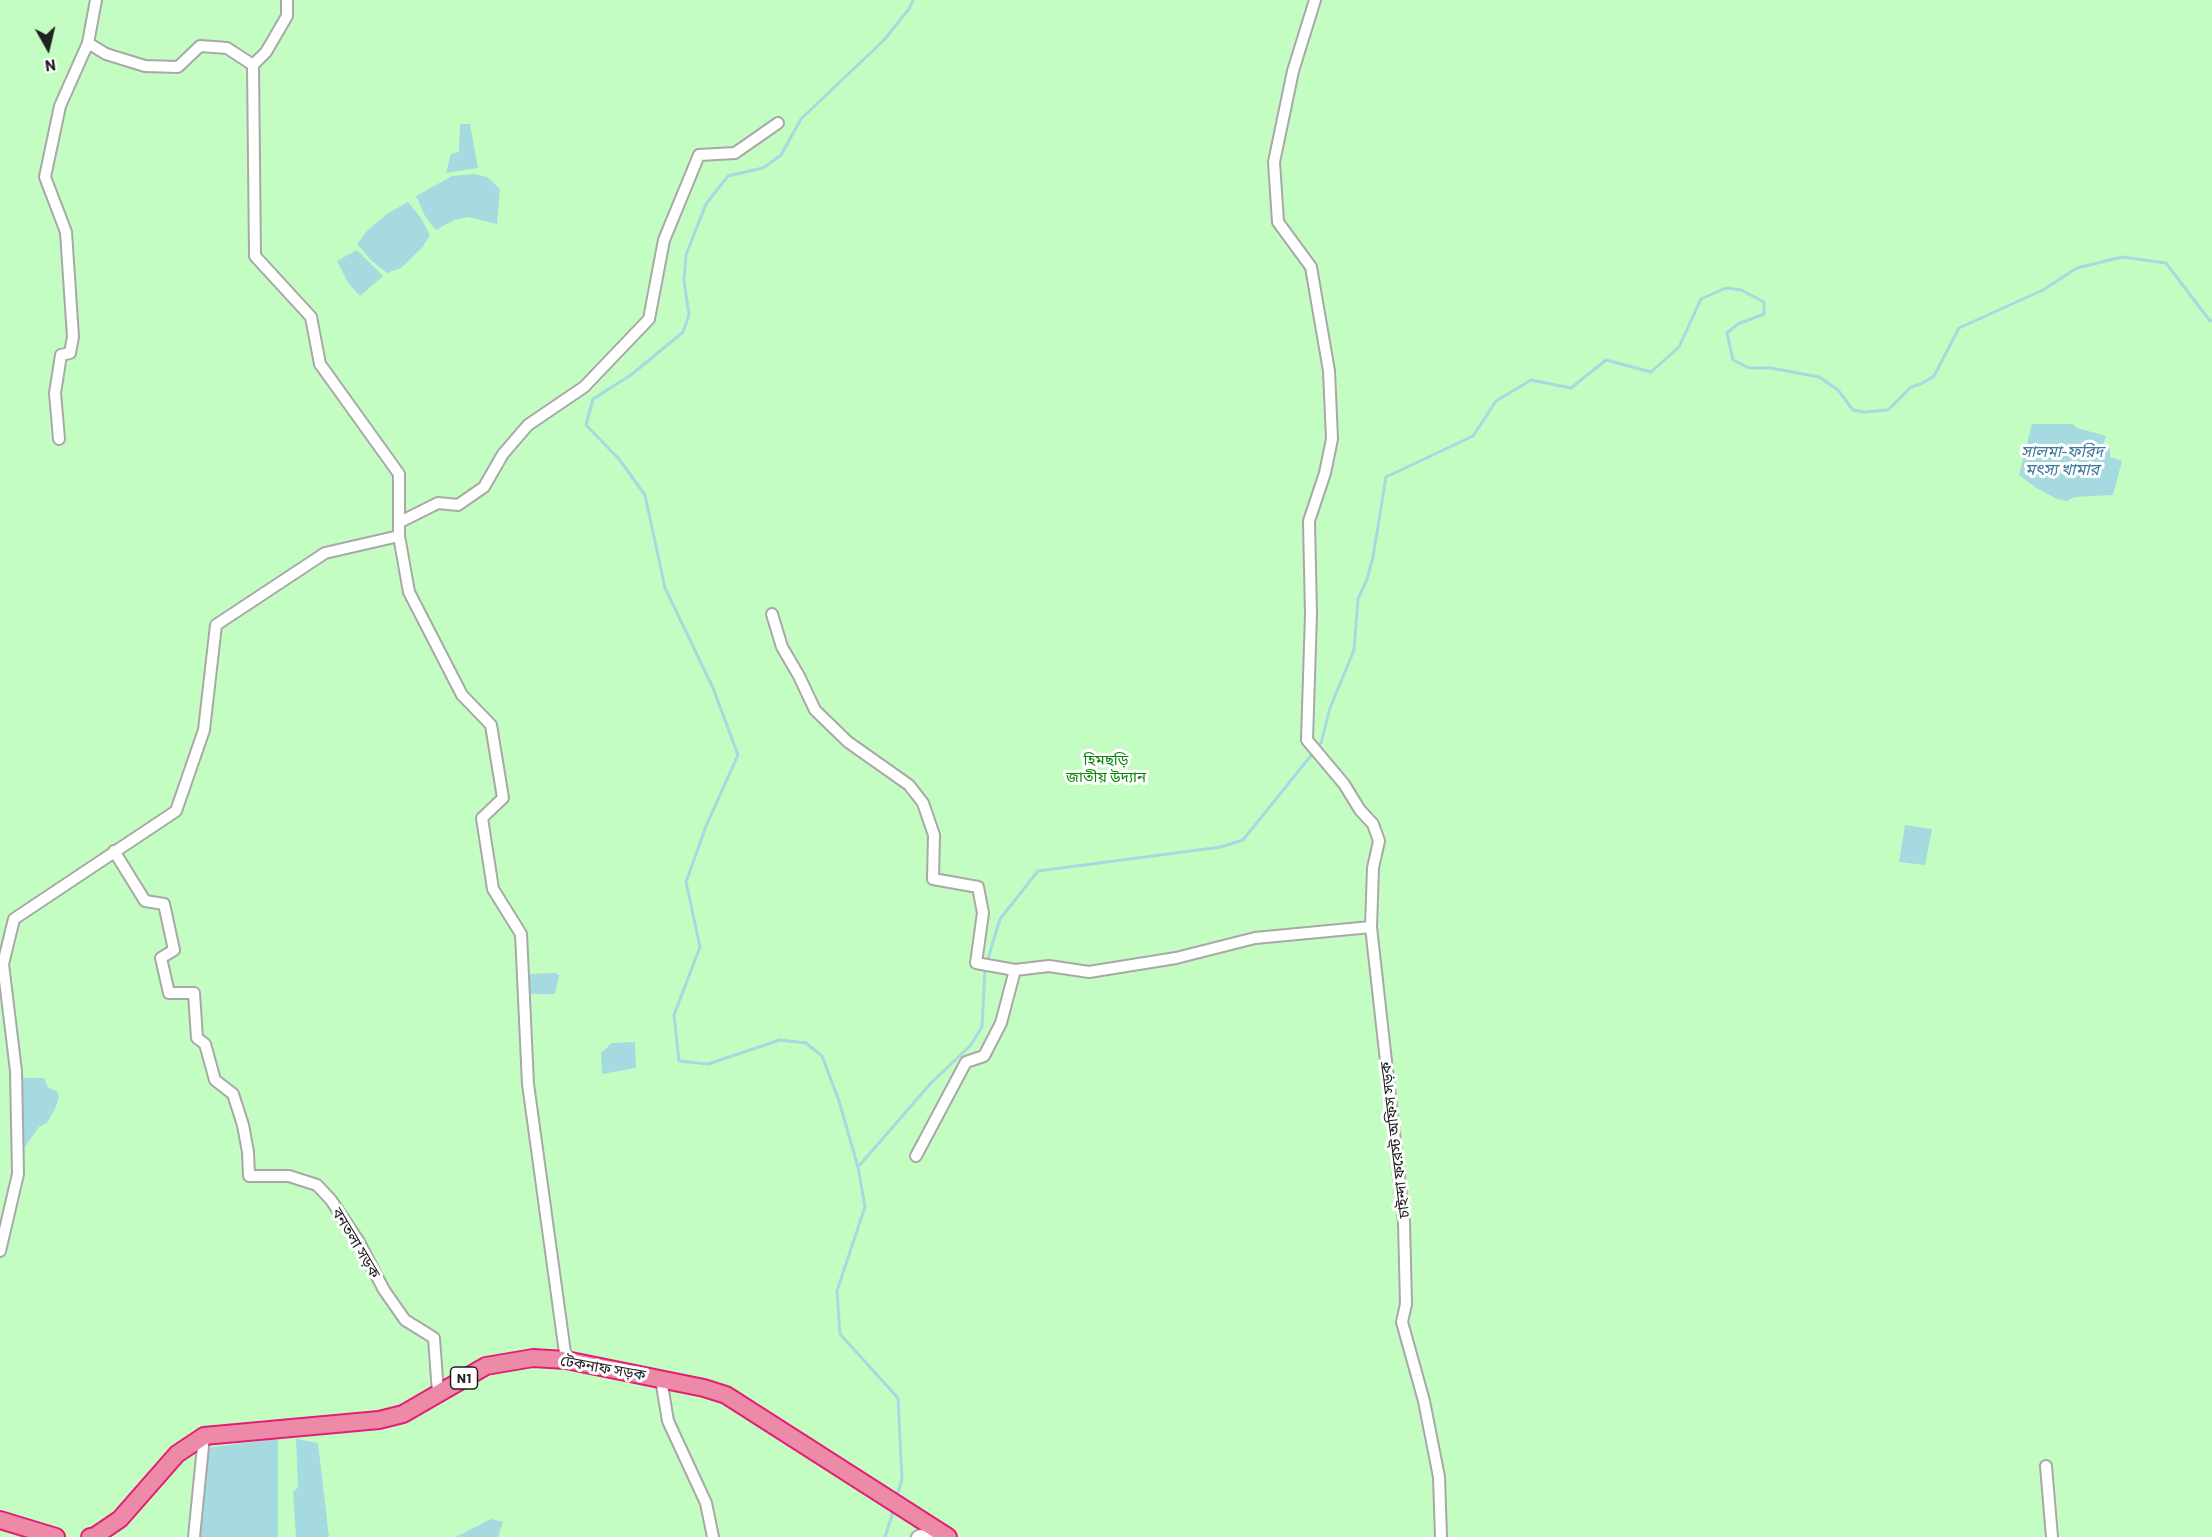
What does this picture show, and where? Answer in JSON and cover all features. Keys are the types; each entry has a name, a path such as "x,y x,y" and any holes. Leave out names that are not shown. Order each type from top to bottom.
{"highway":[{"name":"টেকনাফ সড়ক","path":"90,1537 120,1519 177,1455 204,1436 379,1420 403,1414 486,1366 533,1358 566,1360 704,1388 726,1395 939,1535"},
{"path":"0,1520 56,1537"}],"street":[{"path":"59,439 55,393 61,355 70,353 73,337 66,232 45,177 60,106 88,43 96,0"},
{"path":"287,0 286,16 266,52 253,65 255,256 311,317 320,364 399,474 399,536 409,592 462,695 491,725 503,798 482,818 493,888 521,934 528,1084 566,1360"},
{"name":"চাইন্দা ফরেস্ট অফিস সড়ক","path":"1316,0 1293,71 1274,162 1278,222 1311,267 1329,371 1332,439 1325,473 1309,521 1311,614 1307,740 1344,784 1360,810 1373,824 1379,841 1373,868 1371,927 1404,1222 1406,1304 1402,1322 1424,1401 1439,1477 1441,1537"},
{"path":"88,43 106,54 145,66 178,67 200,46 227,48 253,65"},
{"path":"400,522 438,503 458,506 484,487 503,454 528,425 584,387 649,319 664,240 699,155 735,153 778,123"},
{"path":"0,1251 18,1174 16,1071 3,964 14,919 176,811 204,730 216,625 325,553 399,536"},
{"path":"772,614 782,647 815,710 848,742 909,785 923,803 934,835 933,879 978,887 983,913 976,963 1002,969 1015,970 1049,966 1089,972 1176,958 1255,938 1371,927"},
{"name":"বনতলা সড়ক","path":"114,851 145,901 164,904 174,950 161,958 168,993 194,993 197,1038 205,1044 215,1080 233,1094 243,1125 248,1152 249,1176 289,1176 317,1185 331,1200 359,1242 384,1290 405,1320 434,1338 438,1393"},
{"path":"916,1156 966,1062 984,1056 1001,1023 1015,970"},
{"path":"661,1379 668,1421 706,1503 713,1537"},
{"path":"194,1537 204,1436"},
{"path":"2046,1466 2052,1537"},
{"path":"917,1537 939,1535"}],"green space":[{"name":"হিমছড়ি জাতীয় উদ্যান","path":"0,0 2212,0 2212,1537 0,1537"}],"water":[{"path":"460,124 470,124 478,168 446,173 451,154 459,152"},
{"path":"474,174 487,177 500,189 497,224 468,217 454,220 436,230 426,218 416,196 452,176"},
{"path":"408,202 421,218 430,235 422,248 401,268 387,273 357,244 367,231 387,214"},
{"path":"357,250 383,276 360,296 348,283 337,261"},
{"name":"সালমা-ফরিদ মৎস্য খামার","path":"2032,424 2073,424 2077,428 2106,436 2103,445 2110,448 2110,457 2122,461 2113,495 2074,497 2067,501 2057,499 2019,475"},
{"path":"1905,825 1932,829 1925,865 1899,862"},
{"path":"555,973 559,975 555,994 530,994 528,974"},
{"path":"635,1042 636,1068 602,1074 601,1053 612,1043"},
{"path":"19,1078 44,1078 48,1088 57,1091 59,1097 47,1123 39,1127 22,1151"},
{"path":"278,1439 278,1537 199,1537 205,1448"},
{"path":"296,1439 318,1443 329,1537 296,1537 293,1491 298,1488"},
{"path":"491,1519 503,1522 498,1537 456,1537"}],"waterway":[{"path":"897,1496 902,1479 898,1398 840,1334 837,1291 865,1207 858,1167 839,1101 822,1056 806,1043 780,1040 708,1064 679,1061 674,1015 700,947 686,882 706,826 738,755 713,688 665,588 645,495 619,459 586,425 593,399 631,375 683,332 689,315 684,281 686,255 706,204 728,176 763,168 781,155 801,119 884,40 909,9 913,0"},
{"path":"987,962 1000,919 1038,871 1221,847 1243,840 1321,743 1330,708 1354,650 1358,599 1373,557 1386,477 1473,436 1496,401 1531,380 1571,388 1606,360 1651,372 1679,347 1701,299 1726,288 1741,290 1764,302 1764,314 1738,324 1727,333 1733,360 1749,368 1771,368 1819,377 1838,390 1853,410 1864,412 1888,410 1911,387 1934,376 1959,328 2043,290 2077,268 2122,257 2166,263 2210,321 2212,320"},
{"path":"858,1167 931,1083 970,1046 982,1027 985,969"},
{"path":"885,1537 894,1509"}]}
